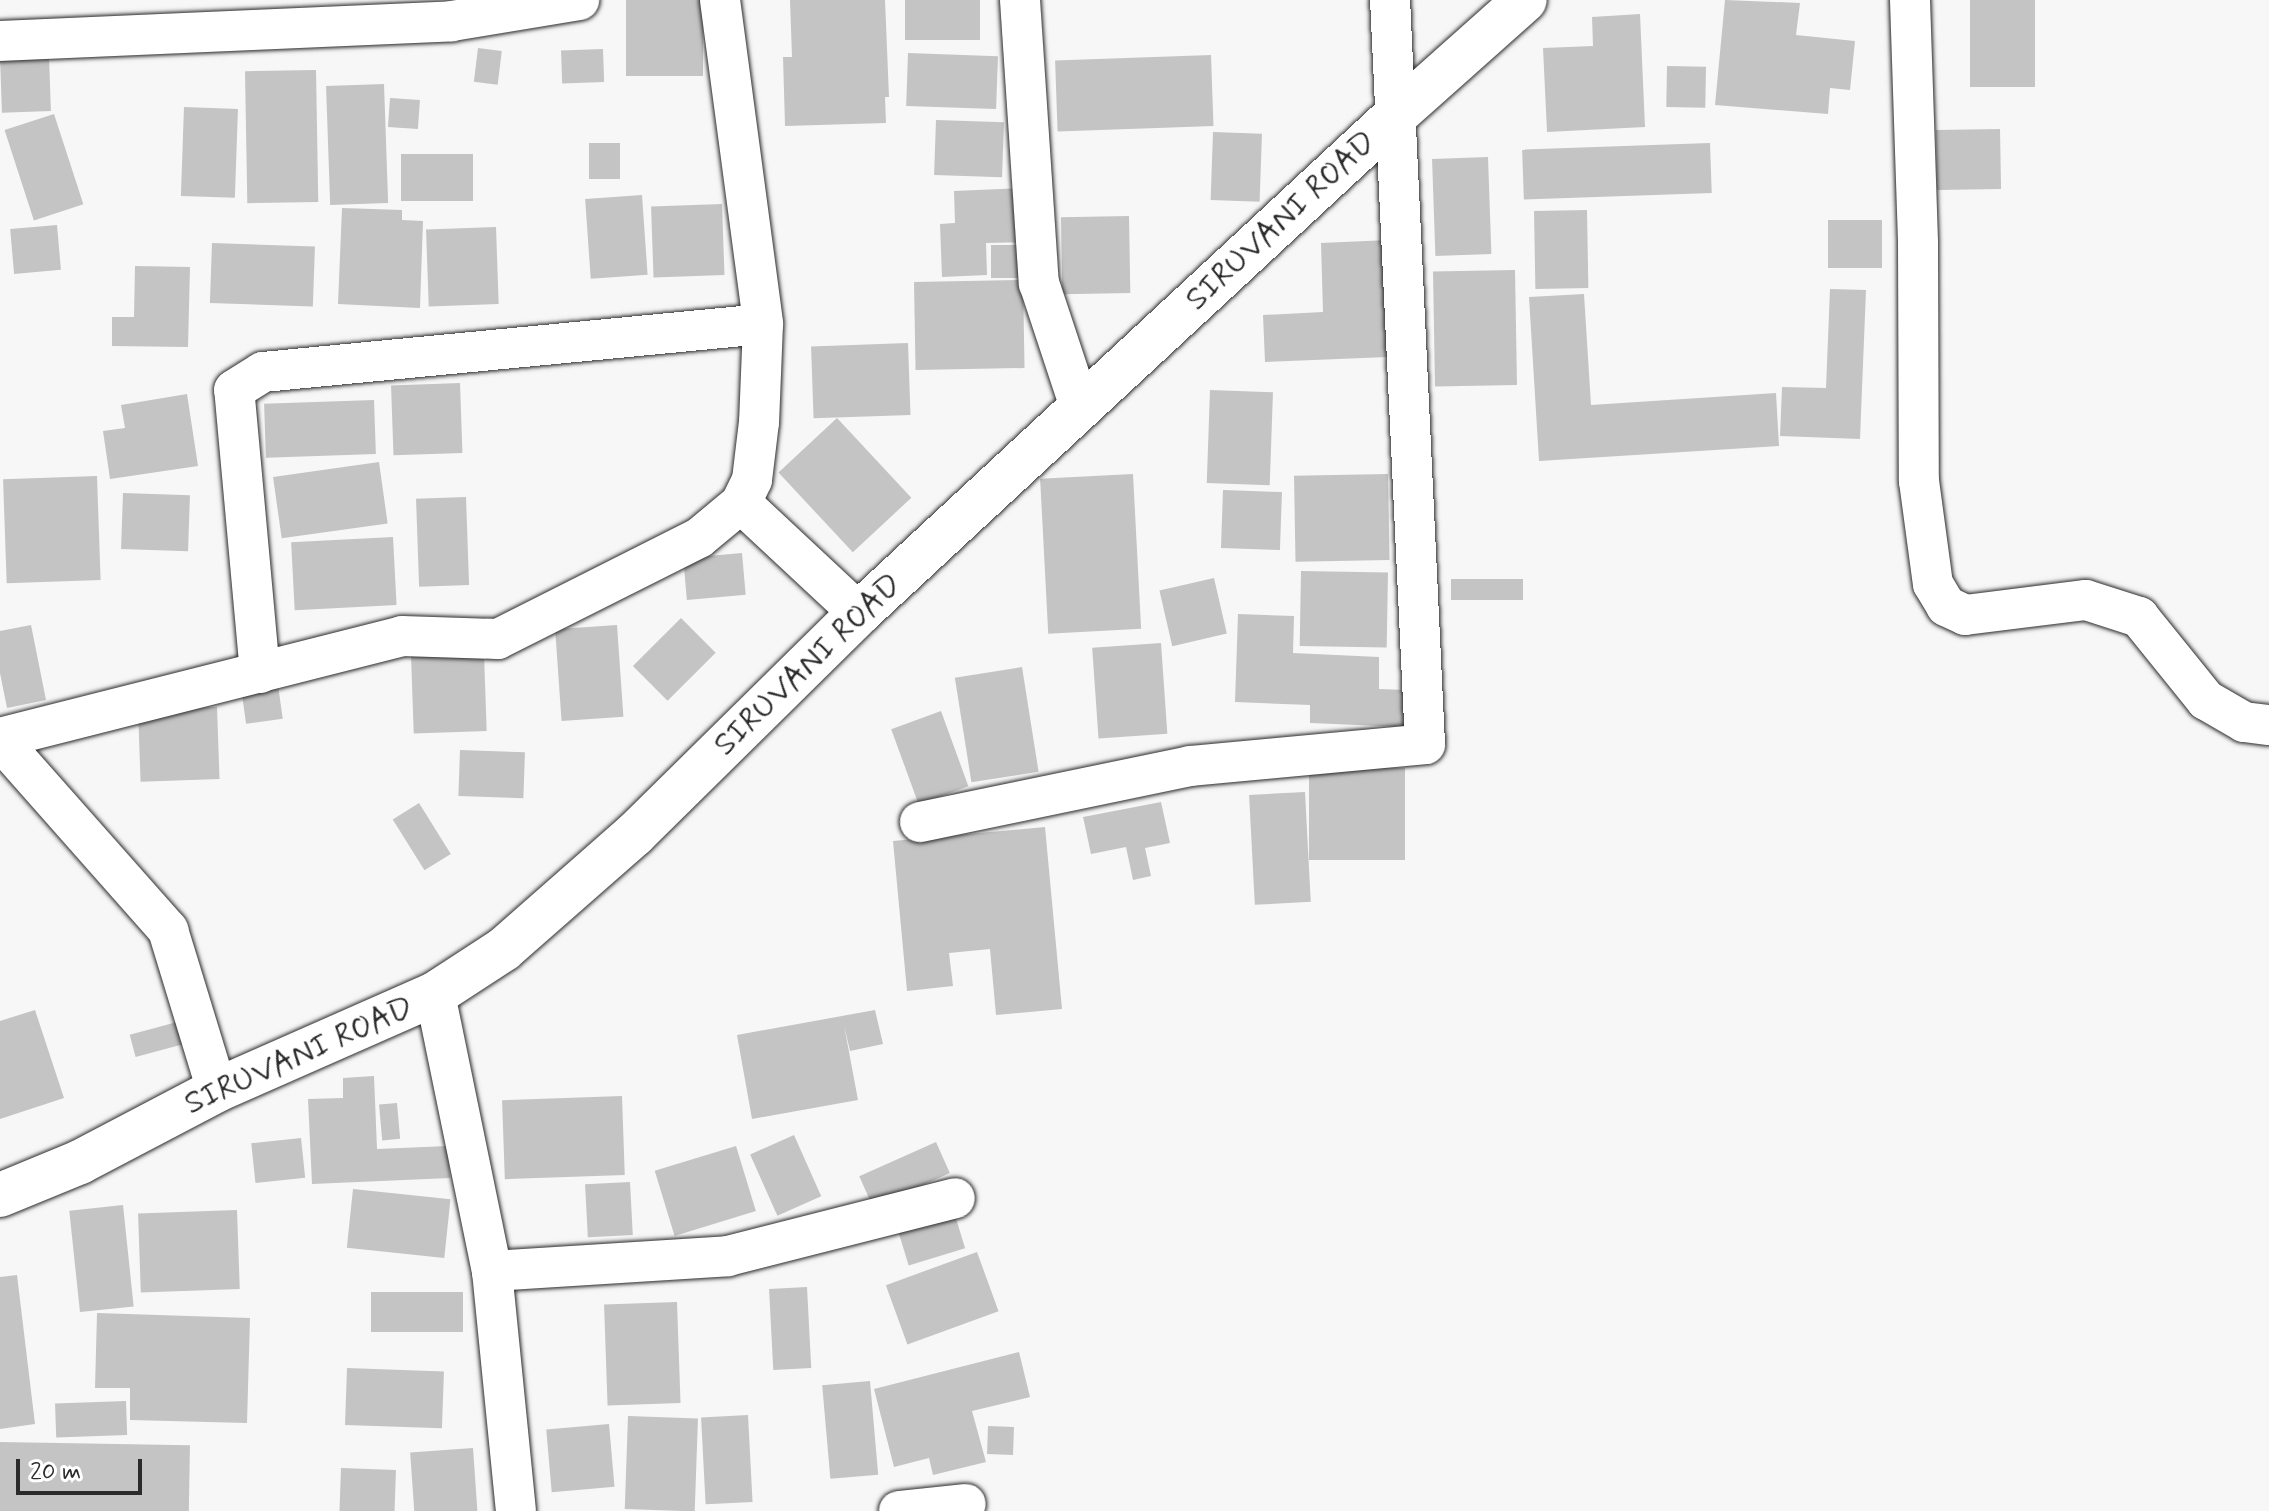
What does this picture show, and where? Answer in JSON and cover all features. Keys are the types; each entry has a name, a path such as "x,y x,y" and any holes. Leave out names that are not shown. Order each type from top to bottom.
{"street":[{"path":"0,41 579,0"},
{"path":"217,1090 168,930 0,739 402,636 498,639 699,538 741,503 752,480 759,422 763,324 720,0"},
{"path":"1020,0 1039,283 1080,407"},
{"path":"920,822 1190,766 1425,744 1390,0"},
{"name":"SIRUVANI ROAD","path":"0,1195 80,1162 217,1090 435,994 504,949 635,834 859,613 1397,114 1525,0"},
{"path":"1910,0 1918,243 1919,481 1933,584 1946,606 1965,615 2086,600 2139,617 2206,700 2244,722 2269,725"},
{"path":"260,673 234,390 263,372 763,324"},
{"path":"741,503 859,613"},
{"path":"435,994 492,1271 516,1511"},
{"path":"492,1271 728,1256 955,1198"},
{"path":"899,1511 966,1504"}],"building":[{"path":"626,0 703,0 703,76 626,76"},
{"path":"790,0 885,0 889,97 885,97 886,123 785,126 783,57 792,57"},
{"path":"905,0 980,0 980,40 905,40"},
{"path":"1725,0 1800,3 1796,35 1855,41 1850,90 1830,88 1828,114 1715,105"},
{"path":"1970,0 2035,0 2035,87 1970,87"},
{"path":"1640,14 1645,127 1547,132 1543,48 1593,46 1592,17"},
{"path":"478,48 502,51 498,85 474,82"},
{"path":"603,49 604,82 562,83 561,50"},
{"path":"908,53 998,56 996,109 906,106"},
{"path":"1211,55 1213,126 1058,131 1055,60"},
{"path":"49,56 51,111 2,113 0,58"},
{"path":"1667,66 1706,67 1705,108 1666,107"},
{"path":"316,70 318,202 247,203 245,71"},
{"path":"384,84 388,203 330,205 326,86"},
{"path":"390,98 420,100 418,129 388,127"},
{"path":"184,107 238,109 235,198 181,196"},
{"path":"54,114 83,204 34,220 5,130"},
{"path":"936,120 1004,122 1002,177 934,175"},
{"path":"2000,129 2001,189 1937,190 1936,130"},
{"path":"1213,132 1262,134 1260,202 1211,200"},
{"path":"589,143 620,143 620,179 589,179"},
{"path":"1710,143 1712,193 1524,200 1522,150"},
{"path":"401,154 473,154 473,201 401,201"},
{"path":"1488,157 1491,254 1435,256 1432,159"},
{"path":"1024,188 1025,242 986,243 987,275 942,277 940,224 955,223 954,191"},
{"path":"642,195 648,275 591,279 585,199"},
{"path":"722,204 724,275 654,277 651,206"},
{"path":"342,208 402,210 402,220 423,221 420,308 338,304"},
{"path":"1587,210 1588,288 1535,289 1534,211"},
{"path":"1129,216 1130,293 1062,294 1061,217"},
{"path":"1828,220 1882,220 1882,268 1828,268"},
{"path":"57,225 61,270 14,274 10,229"},
{"path":"496,227 499,304 429,306 426,229"},
{"path":"1389,240 1388,357 1265,362 1263,315 1323,312 1321,243"},
{"path":"212,243 315,247 313,307 210,303"},
{"path":"991,245 1023,245 1023,278 991,278"},
{"path":"135,266 190,267 188,347 112,346 112,317 134,317"},
{"path":"1515,270 1517,385 1435,386 1433,271"},
{"path":"1023,280 1025,368 916,370 914,282"},
{"path":"1830,289 1866,290 1860,439 1780,436 1782,387 1826,388"},
{"path":"1584,294 1591,405 1776,393 1779,446 1539,461 1529,297"},
{"path":"908,343 911,415 814,418 811,346"},
{"path":"460,383 462,453 393,455 391,385"},
{"path":"1210,390 1273,392 1270,485 1207,483"},
{"path":"187,394 198,466 110,479 103,431 125,428 121,405"},
{"path":"374,400 376,454 266,458 264,404"},
{"path":"837,418 911,498 853,552 778,473"},
{"path":"379,462 388,523 282,538 273,477"},
{"path":"1133,474 1141,629 1048,634 1040,479"},
{"path":"1388,474 1390,560 1296,562 1294,476"},
{"path":"97,476 101,580 7,583 3,479"},
{"path":"1223,490 1282,492 1280,550 1221,548"},
{"path":"123,493 190,495 188,551 121,549"},
{"path":"466,497 469,585 419,587 416,499"},
{"path":"393,537 397,605 295,610 291,542"},
{"path":"742,553 746,595 687,600 683,558"},
{"path":"1301,571 1388,573 1387,648 1300,646"},
{"path":"1214,578 1227,634 1172,646 1159,591"},
{"path":"1451,579 1523,579 1523,600 1451,600"},
{"path":"1238,614 1294,616 1293,653 1379,657 1379,689 1406,690 1405,727 1310,723 1310,705 1235,702"},
{"path":"681,618 716,653 668,701 633,666"},
{"path":"31,625 46,700 7,708 0,673 0,631"},
{"path":"617,625 623,717 562,721 555,629"},
{"path":"1161,643 1167,734 1099,739 1092,648"},
{"path":"484,654 487,731 414,734 411,657"},
{"path":"1022,667 1039,772 971,782 955,678"},
{"path":"278,685 283,719 246,724 241,690"},
{"path":"217,707 220,779 141,782 138,710"},
{"path":"941,711 968,786 919,804 891,729"},
{"path":"460,750 525,752 523,798 458,796"},
{"path":"1309,768 1405,768 1405,860 1309,860"},
{"path":"1305,792 1311,902 1255,905 1249,795"},
{"path":"1161,802 1170,843 1145,848 1151,876 1133,880 1126,847 1091,854 1083,817"},
{"path":"419,803 451,854 425,870 393,819"},
{"path":"1045,827 1062,1009 996,1015 990,949 949,953 953,986 907,991 893,841"},
{"path":"35,1010 64,1098 0,1119 0,1021"},
{"path":"875,1010 883,1044 850,1051 844,1025 858,1100 752,1119 737,1035"},
{"path":"177,1022 183,1044 136,1057 130,1035"},
{"path":"374,1076 377,1149 448,1146 450,1178 312,1184 308,1099 343,1098 343,1078"},
{"path":"622,1096 625,1175 505,1179 502,1100"},
{"path":"397,1103 400,1139 382,1140 379,1105"},
{"path":"794,1135 821,1196 777,1216 750,1155"},
{"path":"301,1138 305,1178 255,1183 251,1143"},
{"path":"936,1142 950,1173 873,1207 859,1176"},
{"path":"736,1146 756,1211 675,1236 655,1171"},
{"path":"630,1182 633,1235 588,1237 585,1184"},
{"path":"353,1189 450,1199 444,1258 347,1248"},
{"path":"123,1205 134,1306 80,1312 69,1211"},
{"path":"237,1210 240,1289 141,1292 138,1213"},
{"path":"954,1212 965,1248 909,1266 898,1229"},
{"path":"977,1252 999,1311 907,1344 886,1285"},
{"path":"17,1275 35,1424 0,1429 0,1277"},
{"path":"807,1287 811,1368 773,1370 769,1289"},
{"path":"371,1292 463,1292 463,1332 371,1332"},
{"path":"677,1302 681,1403 608,1405 604,1305"},
{"path":"97,1313 250,1318 247,1423 130,1420 130,1388 95,1388"},
{"path":"1019,1352 1030,1397 972,1411 986,1462 933,1475 929,1458 894,1467 874,1389"},
{"path":"347,1368 444,1371 442,1428 345,1425"},
{"path":"870,1381 878,1475 830,1479 822,1385"},
{"path":"126,1401 127,1435 56,1437 55,1403"},
{"path":"748,1415 753,1502 706,1504 701,1417"},
{"path":"628,1416 698,1418 695,1511 625,1509"},
{"path":"609,1424 614,1487 552,1492 546,1429"},
{"path":"988,1426 1014,1427 1013,1455 987,1454"},
{"path":"0,1442 190,1445 189,1511 0,1511"},
{"path":"473,1448 477,1511 414,1511 410,1452"},
{"path":"341,1468 396,1470 395,1511 339,1511"}]}
